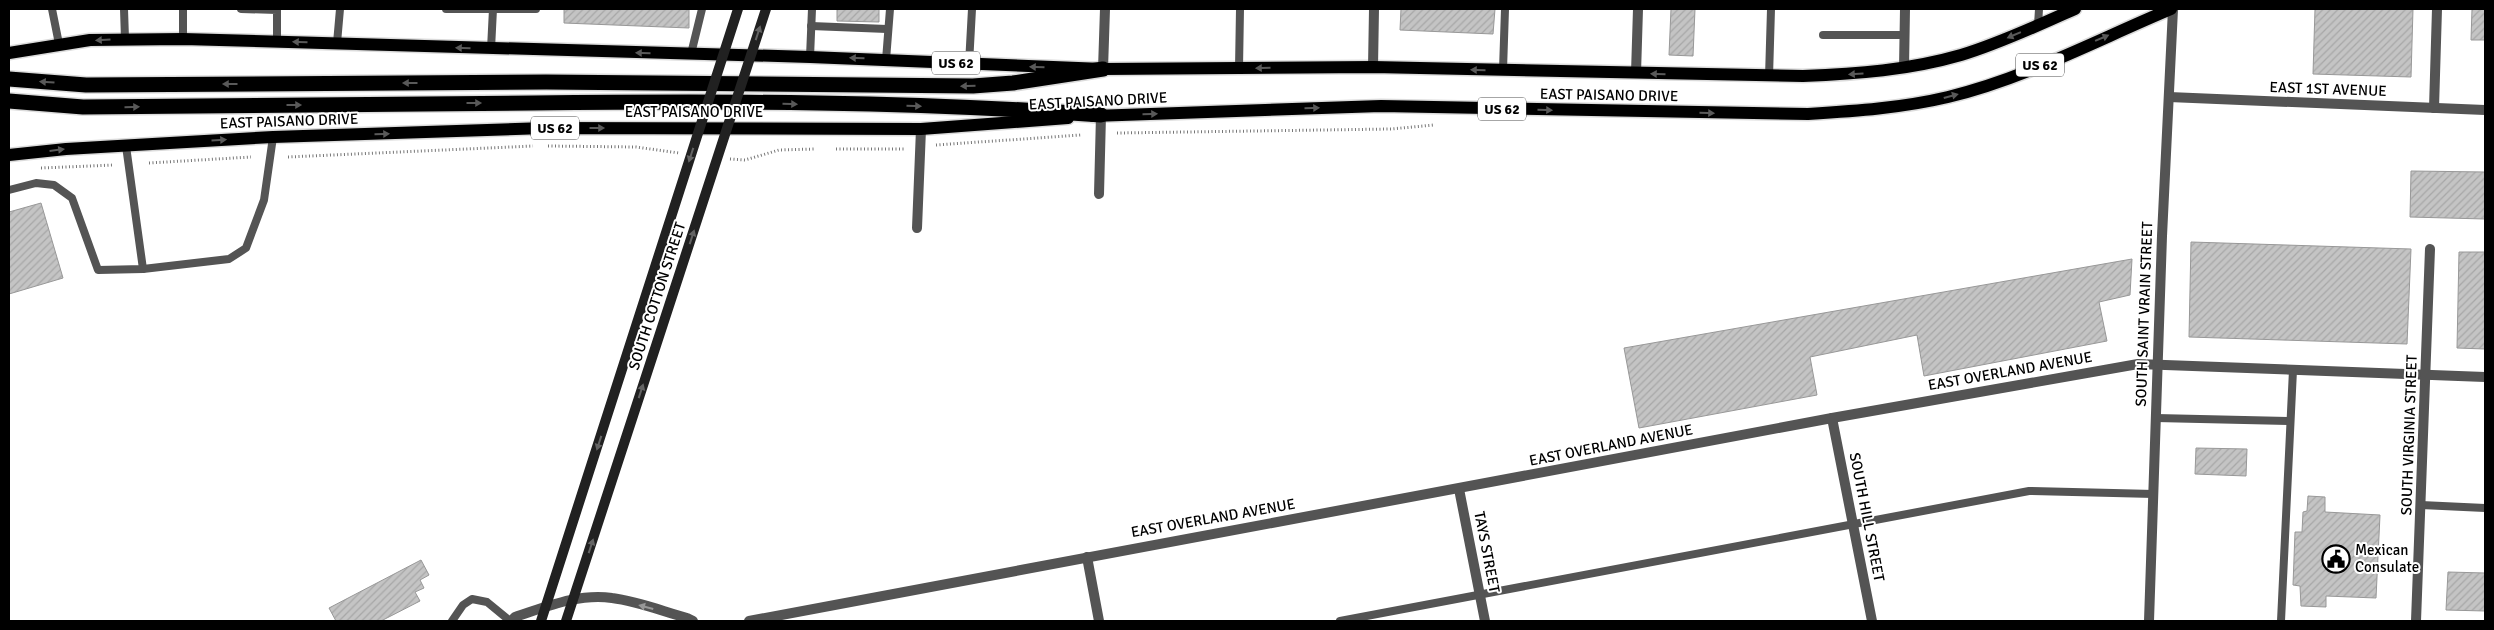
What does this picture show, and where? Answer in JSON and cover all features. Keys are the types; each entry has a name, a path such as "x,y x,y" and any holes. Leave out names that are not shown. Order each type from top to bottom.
{"highway":[{"path":"9,79 86,85 546,82 973,86 1013,83 1103,69"},
{"path":"9,101 83,107 654,102 996,108 1101,116"}],"main road":[{"name":"SOUTH COTTON STREET","path":"541,621 738,9"},
{"name":"SOUTH COTTON STREET","path":"566,621 766,9"},
{"name":"EAST PAISANO DRIVE","path":"9,53 59,44 125,38 810,57 1103,69 1372,67 1769,77 1867,73 1904,68 1963,54 2038,25 2073,9"},
{"name":"EAST PAISANO DRIVE","path":"9,155 66,148 273,137 545,128 921,129 1101,116 1381,106 1788,114 1872,110 1948,97 2009,78 2172,9"}],"street":[{"path":"1103,69 1105,9"},
{"path":"1372,67 1374,9"},
{"path":"1636,73 1638,9"},
{"path":"1904,68 1905,9"},
{"name":"SOUTH SAINT VRAIN STREET","path":"2149,621 2157,363 2172,9"},
{"path":"2434,108 2437,9"},
{"name":"EAST 1ST AVENUE","path":"2169,97 2485,110"},
{"path":"1098,194 1101,116"},
{"path":"917,228 921,129"},
{"name":"SOUTH VIRGINIA STREET","path":"2416,621 2430,249"},
{"name":"EAST OVERLAND AVENUE","path":"749,621 1832,418 2138,364 2157,363 2485,377"},
{"name":"SOUTH HILL STREET","path":"1832,418 1872,621"},
{"name":"TAYS STREET","path":"1459,489 1485,621"},
{"path":"1087,557 1099,621"},
{"path":"510,621 559,602 594,597 612,598 693,621"}],"lane":[{"path":"52,9 59,44"},
{"path":"124,9 125,38"},
{"path":"183,9 183,39"},
{"path":"241,9 277,9 276,41"},
{"path":"337,44 340,9"},
{"path":"446,9 536,9"},
{"path":"491,49 493,9"},
{"path":"692,54 702,9"},
{"path":"810,57 812,9"},
{"path":"886,60 890,9"},
{"path":"969,64 972,9"},
{"path":"1239,68 1240,9"},
{"path":"1503,70 1505,9"},
{"path":"1769,77 1771,9"},
{"path":"2038,25 2039,9"},
{"path":"811,26 828,24 859,25 887,29"},
{"path":"1823,35 1905,35"},
{"path":"9,190 36,183 54,185 72,198 98,270 143,270 229,259 246,248 264,200 273,137"},
{"path":"126,146 143,270"},
{"path":"2282,621 2293,370"},
{"path":"2156,418 2290,421"},
{"path":"1340,621 2029,492 2154,494"},
{"path":"2421,505 2485,508"},
{"path":"452,621 463,605 472,600 487,602 510,621"}],"path":[{"path":"1117,133 1391,128 1434,125"},
{"path":"936,145 1082,135"},
{"path":"288,157 532,146"},
{"path":"836,149 906,149"},
{"path":"149,163 251,157"},
{"path":"40,168 114,164"}],"building":[{"path":"564,9 689,9 689,28 564,23"},
{"path":"837,9 879,9 879,22 837,21"},
{"path":"1401,9 1495,9 1493,34 1400,30"},
{"path":"1671,9 1695,9 1693,56 1669,55"},
{"path":"2315,9 2413,9 2411,77 2313,74"},
{"path":"2472,9 2485,9 2485,40 2471,40"},
{"path":"2411,171 2485,172 2485,219 2410,217"},
{"path":"41,203 63,278 9,294 9,212"},
{"path":"2191,242 2411,249 2407,344 2189,337"},
{"path":"2459,252 2485,252 2485,349 2457,348"},
{"path":"2132,259 2130,295 2099,302 2107,341 1924,376 1917,335 1810,357 1817,395 1639,428 1624,348"},
{"path":"2196,448 2247,449 2246,476 2195,474"},
{"name":"Mexican Consulate","path":"2308,496 2325,497 2325,512 2380,515 2376,598 2326,596 2326,607 2301,606 2300,586 2293,585 2295,532 2302,532 2303,512 2307,511"},
{"path":"421,560 429,575 420,580 424,588 415,592 420,601 381,621 336,621 329,608"},
{"path":"2448,572 2485,573 2485,611 2446,610"}],"place":[{"name":"Mexican Consulate","path":"2336,559"}]}
